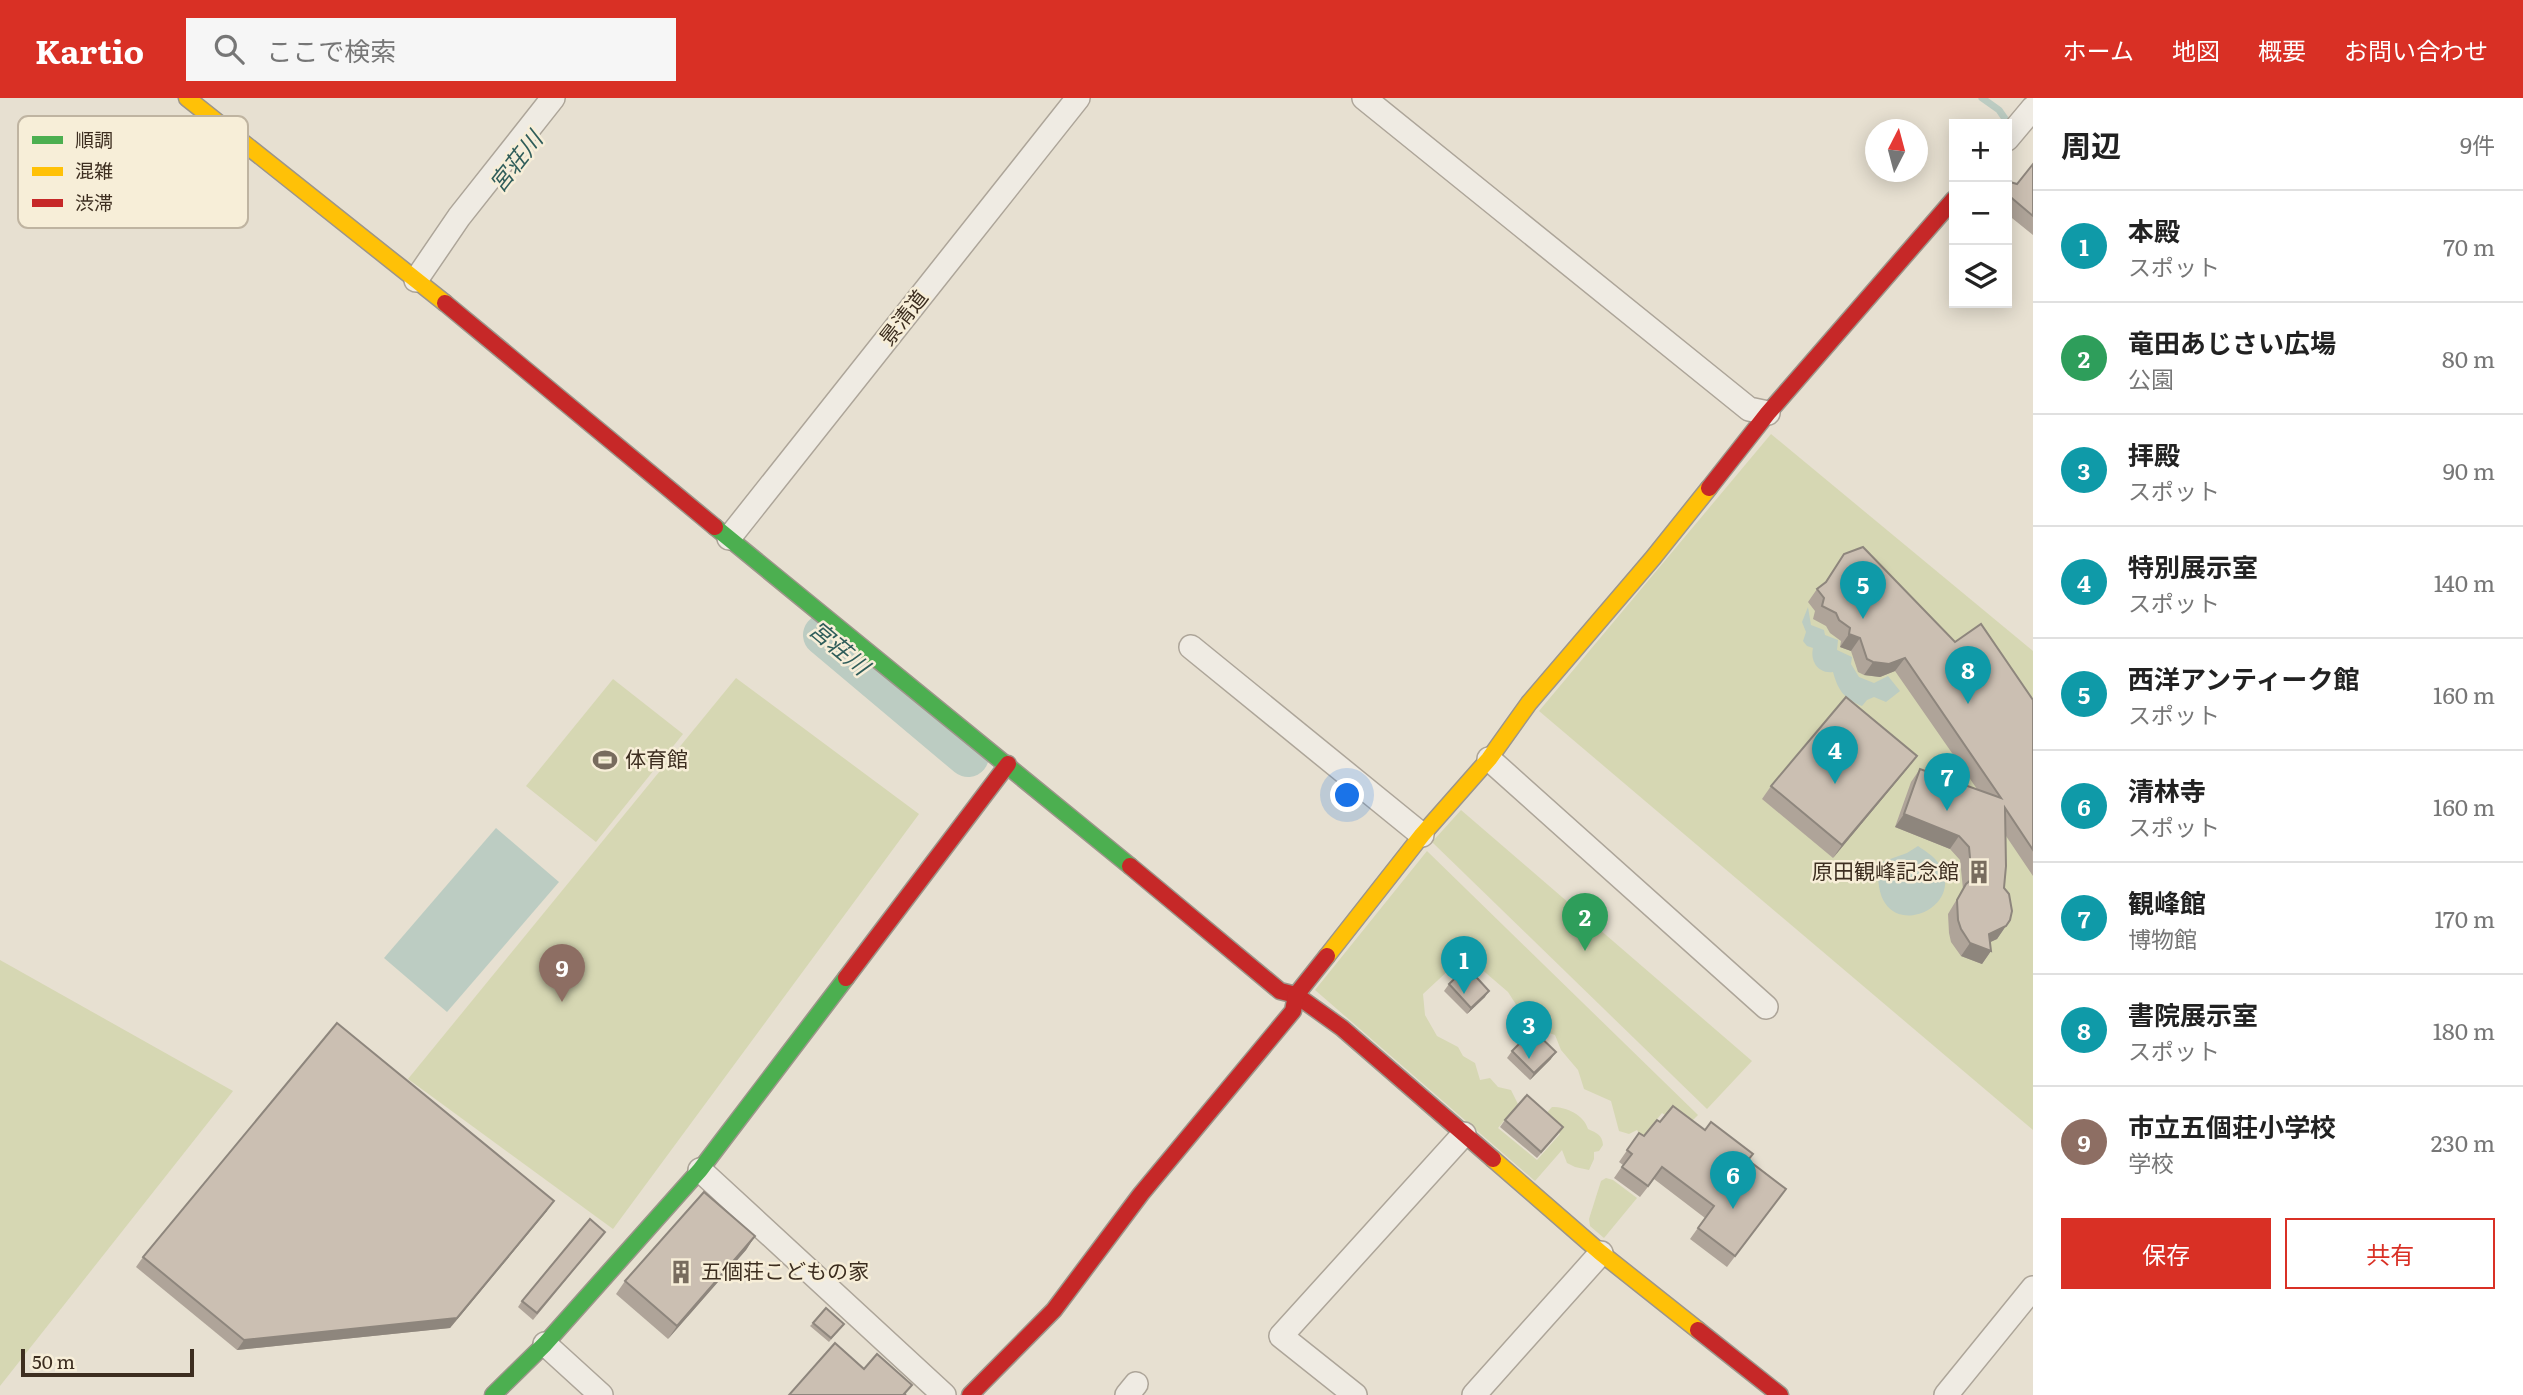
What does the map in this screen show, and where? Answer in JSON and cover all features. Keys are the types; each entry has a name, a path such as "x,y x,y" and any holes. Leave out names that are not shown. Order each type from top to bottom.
{"street":[{"path":"416,280 460,217 553,98"},
{"name":"景清道","path":"729,538 1078,98"},
{"path":"1364,98 1749,408 1768,412"},
{"path":"194,100 214,116"},
{"path":"2012,133 2033,108"},
{"path":"248,144 1008,764 1280,990 1296,995 1342,1028 1601,1253 1780,1395"},
{"path":"970,1395 1054,1310 1141,1194 1293,1011 1296,995 1422,835 1489,759 1529,703 1653,558 1768,412 1949,205"},
{"path":"1191,647 1422,835"},
{"path":"1489,759 1766,1007"},
{"path":"494,1395 545,1344 700,1170 1008,764"},
{"path":"1355,1395 1281,1336 1464,1134"},
{"path":"700,1170 944,1395"},
{"path":"1474,1395 1601,1253"},
{"path":"1946,1395 2033,1288"},
{"path":"545,1344 601,1395"}],"green space":[{"path":"1771,434 2033,651 2033,1130 1539,711"},
{"path":"736,678 919,814 613,1229 408,1079"},
{"name":"体育館","path":"613,679 683,734 596,842 526,786"},
{"path":"1461,810 1752,1061 1707,1109 1432,842"},
{"path":"1427,851 1698,1115 1685,1128 1662,1113 1642,1138 1637,1130 1629,1134 1619,1131 1611,1101 1584,1089 1578,1070 1561,1050 1555,1035 1531,1022 1508,992 1465,955 1423,994 1425,1015 1437,1036 1458,1047 1463,1056 1475,1063 1480,1080 1490,1078 1498,1087 1511,1090 1518,1104 1498,1128 1537,1160 1560,1134 1542,1118 1552,1107 1569,1110 1579,1116 1588,1129 1602,1139 1603,1145 1599,1151 1594,1152 1589,1170 1567,1163 1562,1150 1535,1181 1315,990"},
{"path":"0,960 233,1091 0,1386"},
{"path":"1606,1178 1613,1180 1637,1198 1604,1238 1590,1226 1589,1219 1601,1181"}],"shaded area":[{"path":"1808,607 1811,625 1838,640 1837,650 1852,657 1851,664 1859,677 1874,683 1888,676 1900,691 1886,702 1874,697 1862,706 1846,697 1833,672 1823,671 1816,666 1813,648 1803,641 1806,632 1802,622"},
{"path":"496,828 559,882 447,1012 384,958"},
{"path":"1918,846 1939,864 1945,881 1942,896 1931,908 1917,915 1902,915 1888,907 1880,890 1879,863"}],"building":[{"path":"2033,164 2033,216 2012,198 2012,182 2017,184"},
{"path":"1863,547 1955,642 1981,624 2033,700 2033,850 2005,808 2004,888 2009,894 2012,911 2006,926 1989,934 1991,951 1970,943 1958,920 1957,900 1972,879 1969,847 1959,836 1904,814 1920,769 2001,798 1905,658 1889,664 1867,659 1860,638 1849,634 1850,628 1839,620 1836,613 1822,606 1824,598 1817,589 1826,582 1844,554"},
{"path":"1846,697 1917,756 1842,845 1771,786"},
{"path":"1467,967 1489,991 1471,1008 1449,984"},
{"path":"337,1023 554,1201 457,1318 244,1340 143,1257"},
{"path":"1533,1030 1556,1052 1534,1073 1512,1051"},
{"path":"1527,1095 1563,1127 1541,1152 1505,1120"},
{"path":"1673,1106 1705,1130 1711,1122 1753,1154 1748,1160 1786,1189 1735,1256 1698,1228 1714,1206 1662,1167 1648,1186 1622,1167 1632,1154 1627,1150 1639,1133 1644,1136"},
{"name":"五個荘こどもの家","path":"704,1192 755,1236 677,1326 625,1281"},
{"path":"590,1219 605,1232 537,1313 522,1301"},
{"path":"826,1308 844,1324 831,1338 813,1323"},
{"path":"835,1343 864,1369 877,1354 912,1385 904,1394 906,1395 789,1395"}],"waterway":[{"path":"1982,98 1999,110 2005,119"},
{"name":"宮荘川","path":"824,635 968,756"}],"traffic: fast":[{"path":"715,527 1130,866"},
{"path":"493,1395 545,1344 700,1170 846,978"}],"traffic: slow":[{"path":"187,98 210,116"},
{"path":"248,146 445,303"},
{"path":"1327,956 1422,835 1489,759 1529,703 1709,488"},
{"path":"1493,1159 1601,1253 1698,1330"}],"traffic: jam":[{"path":"1709,488 1768,413 1949,205"},
{"path":"445,303 715,527"},
{"path":"846,978 1008,764"},
{"path":"1130,866 1280,991 1296,995 1342,1028 1493,1159"},
{"path":"970,1395 1054,1310 1141,1194 1293,1011 1296,995 1327,956"},
{"path":"1698,1330 1780,1395"}],"place":[{"name":"西洋アンティーク館","path":"1863,619"},
{"name":"書院展示室","path":"1968,704"},
{"name":"体育館","path":"605,760"},
{"name":"特別展示室","path":"1835,784"},
{"name":"観峰館","path":"1947,811"},
{"name":"原田観峰記念館","path":"1979,872"},
{"name":"竜田あじさい広場","path":"1585,951"},
{"name":"本殿","path":"1464,994"},
{"name":"市立五個荘小学校","path":"562,1002"},
{"name":"拝殿","path":"1529,1059"},
{"name":"清林寺","path":"1733,1209"},
{"name":"五個荘こどもの家","path":"681,1272"}]}
